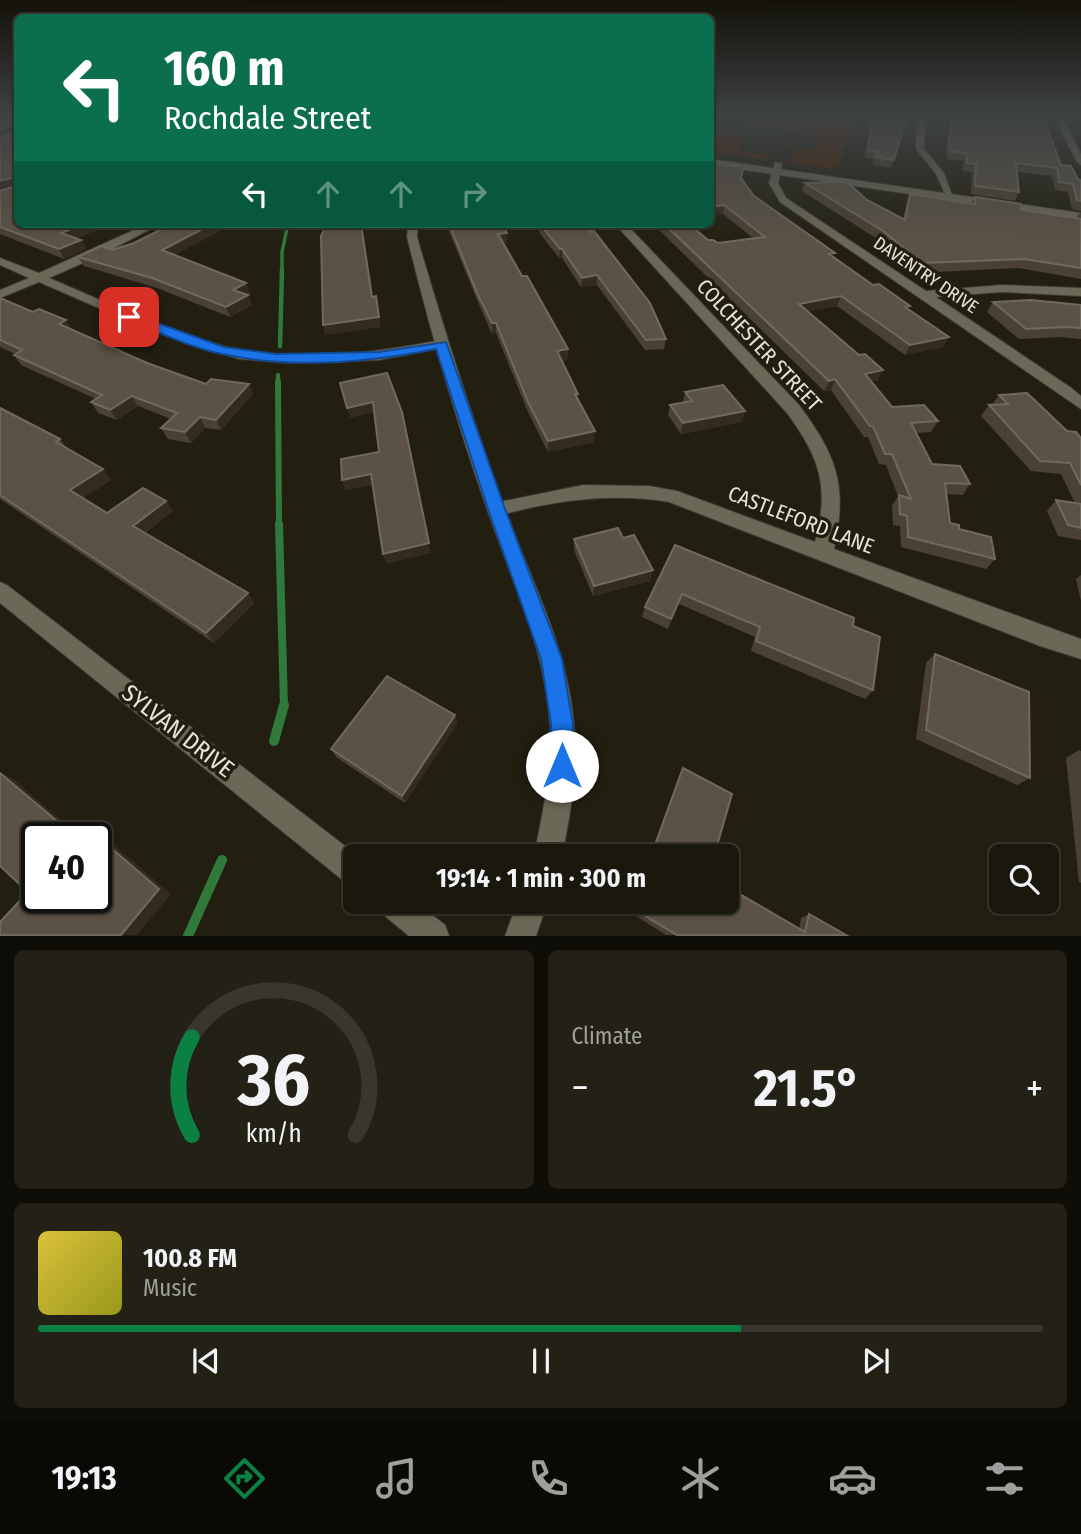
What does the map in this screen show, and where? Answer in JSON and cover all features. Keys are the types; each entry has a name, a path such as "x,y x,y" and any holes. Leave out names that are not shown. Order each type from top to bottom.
{"street":[{"path":"732,159 776,168"},
{"path":"926,159 940,173 948,192"},
{"path":"714,162 1081,208"},
{"name":"DAVENTRY DRIVE","path":"776,168 772,177 775,191 783,200 1065,390 1081,404"},
{"path":"948,192 1081,216"},
{"path":"0,294 146,228"},
{"path":"413,228 412,237 441,344 496,509 552,659 562,724 562,788 550,844"},
{"name":"COLCHESTER STREET","path":"624,228 786,401 813,435 831,470 832,518 822,552"},
{"path":"0,261 152,326 239,355 289,359 379,356 441,344"},
{"path":"924,295 1030,286 1081,292"},
{"name":"CASTLEFORD LANE","path":"496,509 583,491 662,494 715,511 1048,639 1081,649"},
{"name":"SYLVAN DRIVE","path":"0,591 343,863"},
{"path":"407,914 434,936"},
{"path":"520,936 528,914"}],"shaded area":[{"path":"791,159 841,159 839,166 834,169 789,162"}],"building":[{"path":"0,159 14,159 14,177 0,181"},
{"path":"967,159 1059,159 1061,165 1071,166 1081,180 1081,201 1077,200 1073,184 1059,182 1057,168 1016,163 1019,192 975,186 976,164 967,163"},
{"path":"714,164 744,167 741,178 754,196 835,253 829,254 873,285 879,284 910,306 905,307 949,337 910,345 841,296 799,304 859,355 865,354 883,370 865,374 892,407 924,405 938,421 911,423 932,464 960,466 970,484 945,483 950,523 959,525 959,529 991,537 995,559 908,537 907,516 900,514 899,495 911,499 892,454 885,454 873,426 870,426 835,379 829,381 668,228 694,228 708,240 718,243 765,237 724,205 714,206"},
{"path":"847,182 867,200 905,220 910,194 975,204 975,197 1021,204 1021,210 1081,219 1081,268 1024,259 922,263 883,231 805,183"},
{"path":"14,186 14,228 74,228 61,233 81,240 59,249 0,227 0,191"},
{"path":"164,228 204,228 162,250 246,283 233,290 248,295 226,307 152,278 78,257 101,246 112,250 134,243"},
{"path":"325,228 362,228 372,297 376,296 379,317 323,325 321,236"},
{"path":"451,228 504,228 507,233 498,234 522,276 527,276 568,349 557,351 578,394 575,394 595,431 548,441 528,402 496,323 492,323"},
{"path":"543,228 588,228 591,232 594,231 650,303 666,339 646,340 597,275 582,278"},
{"path":"0,298 33,312 39,309 66,320 59,324 147,363 206,384 211,379 249,384 216,420 200,417 185,432 161,428 177,413 132,396 110,410 91,402 102,395 14,355 22,350 0,340"},
{"path":"1031,300 1081,305 1081,328 1026,329 993,302"},
{"path":"387,373 402,412 429,543 383,554 371,474 342,480 341,459 379,452 373,402 347,408 340,383"},
{"path":"723,385 745,411 683,423 670,405 692,401 685,392"},
{"path":"1027,393 1067,431 1076,432 1081,438 1081,485 1070,463 1040,461 989,405 1008,404 999,395"},
{"path":"0,408 60,439 56,442 103,469 70,490 107,513 143,488 166,501 133,526 248,593 206,633 0,495"},
{"path":"1056,500 1081,504 1081,528 1068,525"},
{"path":"618,528 623,538 634,535 653,570 594,586 574,539"},
{"path":"675,545 854,618 853,626 880,637 873,690 756,641 760,627 682,594 671,619 645,607"},
{"path":"935,654 1029,692 1030,778 926,730"},
{"path":"387,676 455,715 402,796 331,749"},
{"path":"683,768 732,794 717,844 655,844"},
{"path":"0,773 58,822 21,822 21,886 0,866"},
{"path":"112,849 159,889 121,935 0,935 0,922 21,900 21,913 112,913"},
{"path":"739,894 805,932 809,914 846,935 677,935 642,914 739,914"}],"waterway":[{"path":"282,270 282,252 287,228"},
{"path":"280,346 282,270"},
{"path":"278,375 278,382"},
{"path":"278,382 279,526"},
{"path":"279,524 284,705"},
{"path":"274,741 284,705"},
{"path":"188,936 222,860"}],"route":[{"path":"129,317 239,355 289,359 379,356 441,344 496,509 552,659 562,724 562,766"}]}
